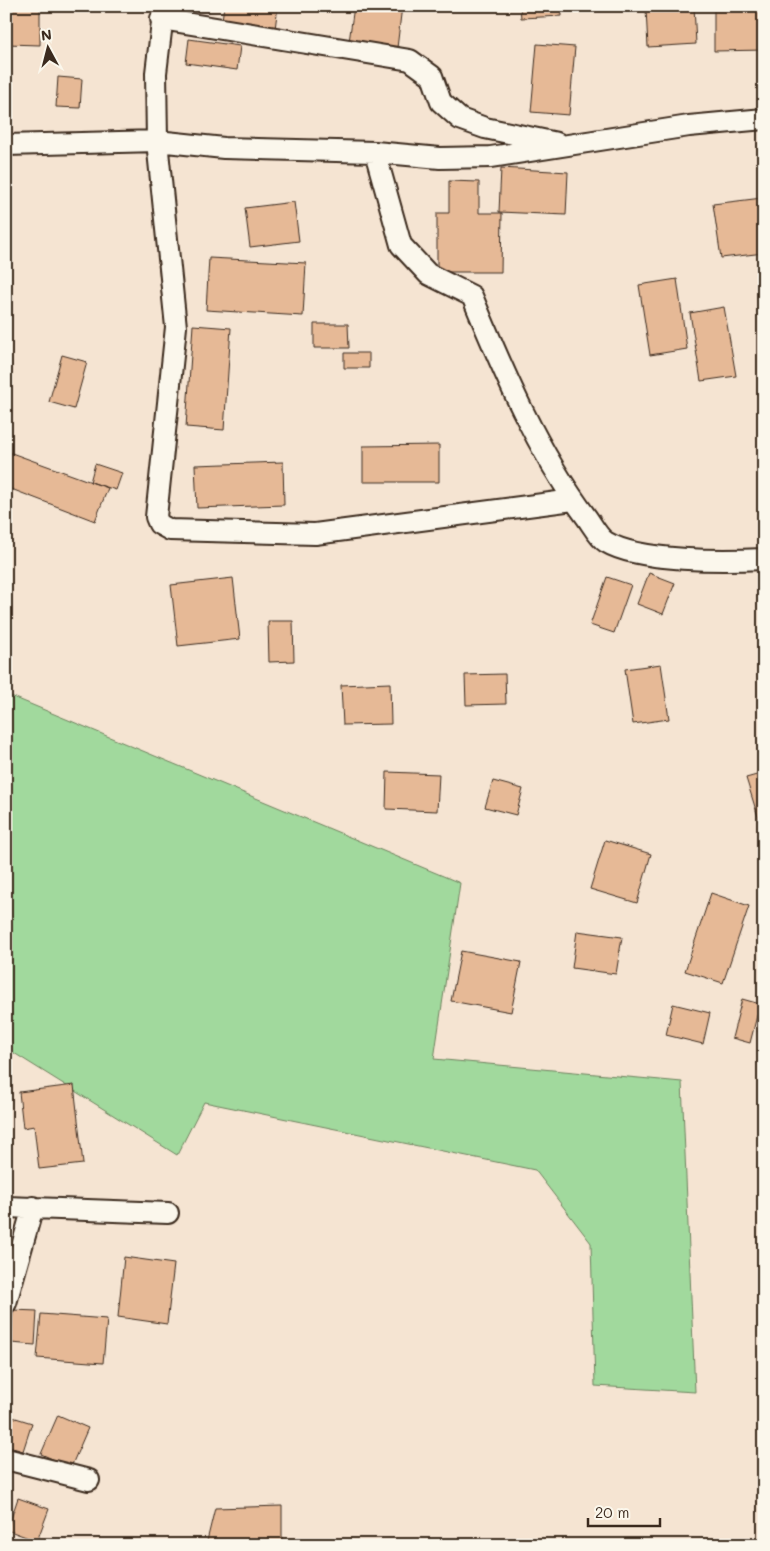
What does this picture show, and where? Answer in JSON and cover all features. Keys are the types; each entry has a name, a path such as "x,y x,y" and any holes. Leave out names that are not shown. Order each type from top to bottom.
{"street":[{"path":"571,145 485,128 460,119 441,102 432,76 410,60 163,13 156,73 157,141 176,327 156,517 159,524 170,530 315,534 574,500"},
{"path":"6,144 157,141 224,148 375,152 440,158 491,157 680,127 764,119"},
{"path":"375,152 401,245 428,274 472,296 507,379 542,447 574,500 605,542 640,554 728,559 764,558"},
{"path":"6,1207 168,1213"},
{"path":"6,1303 32,1207"},
{"path":"6,1460 89,1480"}],"green space":[{"path":"6,694 460,883 434,1059 682,1082 695,1392 595,1386 591,1243 535,1170 204,1102 177,1155 6,1048"}],"building":[{"path":"6,6 40,6 40,45 6,44"},
{"path":"224,6 278,6 275,29 222,20"},
{"path":"354,6 402,6 397,48 349,42"},
{"path":"520,6 561,6 562,16 521,18"},
{"path":"694,6 696,44 648,47 646,9"},
{"path":"714,6 763,6 764,50 714,51"},
{"path":"189,39 240,46 237,70 186,63"},
{"path":"537,44 575,47 569,115 531,112"},
{"path":"58,77 82,79 80,108 56,107"},
{"path":"501,168 568,172 566,215 499,212"},
{"path":"449,181 479,182 479,213 502,213 501,272 437,272 437,213 449,213"},
{"path":"762,198 764,253 721,258 713,204"},
{"path":"294,202 299,241 250,247 245,208"},
{"path":"209,258 306,263 303,316 206,310"},
{"path":"677,279 687,349 650,355 639,285"},
{"path":"724,307 736,376 701,381 690,313"},
{"path":"314,324 348,324 349,348 314,348"},
{"path":"193,325 231,328 224,430 186,427"},
{"path":"344,353 369,353 369,368 344,368"},
{"path":"62,355 87,362 74,409 49,402"},
{"path":"439,445 439,482 363,482 363,446"},
{"path":"6,451 108,488 95,521 6,487"},
{"path":"283,462 284,505 197,508 195,465"},
{"path":"95,464 122,473 116,490 90,482"},
{"path":"649,573 675,583 663,614 637,604"},
{"path":"607,577 631,585 614,633 590,625"},
{"path":"233,578 240,639 178,646 171,585"},
{"path":"268,621 293,621 294,661 269,662"},
{"path":"661,664 669,719 633,724 625,669"},
{"path":"505,674 506,704 466,705 465,675"},
{"path":"390,683 391,724 343,725 341,685"},
{"path":"387,772 439,774 437,811 386,809"},
{"path":"764,773 764,822 760,823 746,778"},
{"path":"493,781 523,789 516,815 485,807"},
{"path":"605,840 651,854 637,903 590,889"},
{"path":"711,893 749,906 723,983 685,971"},
{"path":"577,931 622,937 616,974 572,968"},
{"path":"461,951 521,962 511,1012 451,1001"},
{"path":"742,999 760,1004 750,1043 732,1038"},
{"path":"673,1004 710,1013 703,1044 666,1035"},
{"path":"764,1013 764,1033 758,1032"},
{"path":"74,1085 83,1164 39,1169 34,1126 23,1128 19,1092"},
{"path":"124,1257 174,1264 167,1324 118,1317"},
{"path":"13,1310 37,1311 35,1345 11,1343"},
{"path":"41,1314 107,1319 103,1363 37,1358"},
{"path":"6,1415 32,1423 23,1451 6,1446"},
{"path":"58,1415 88,1428 71,1467 41,1454"},
{"path":"18,1498 49,1509 37,1541 7,1530"},
{"path":"282,1506 282,1545 206,1545 215,1508"}]}
